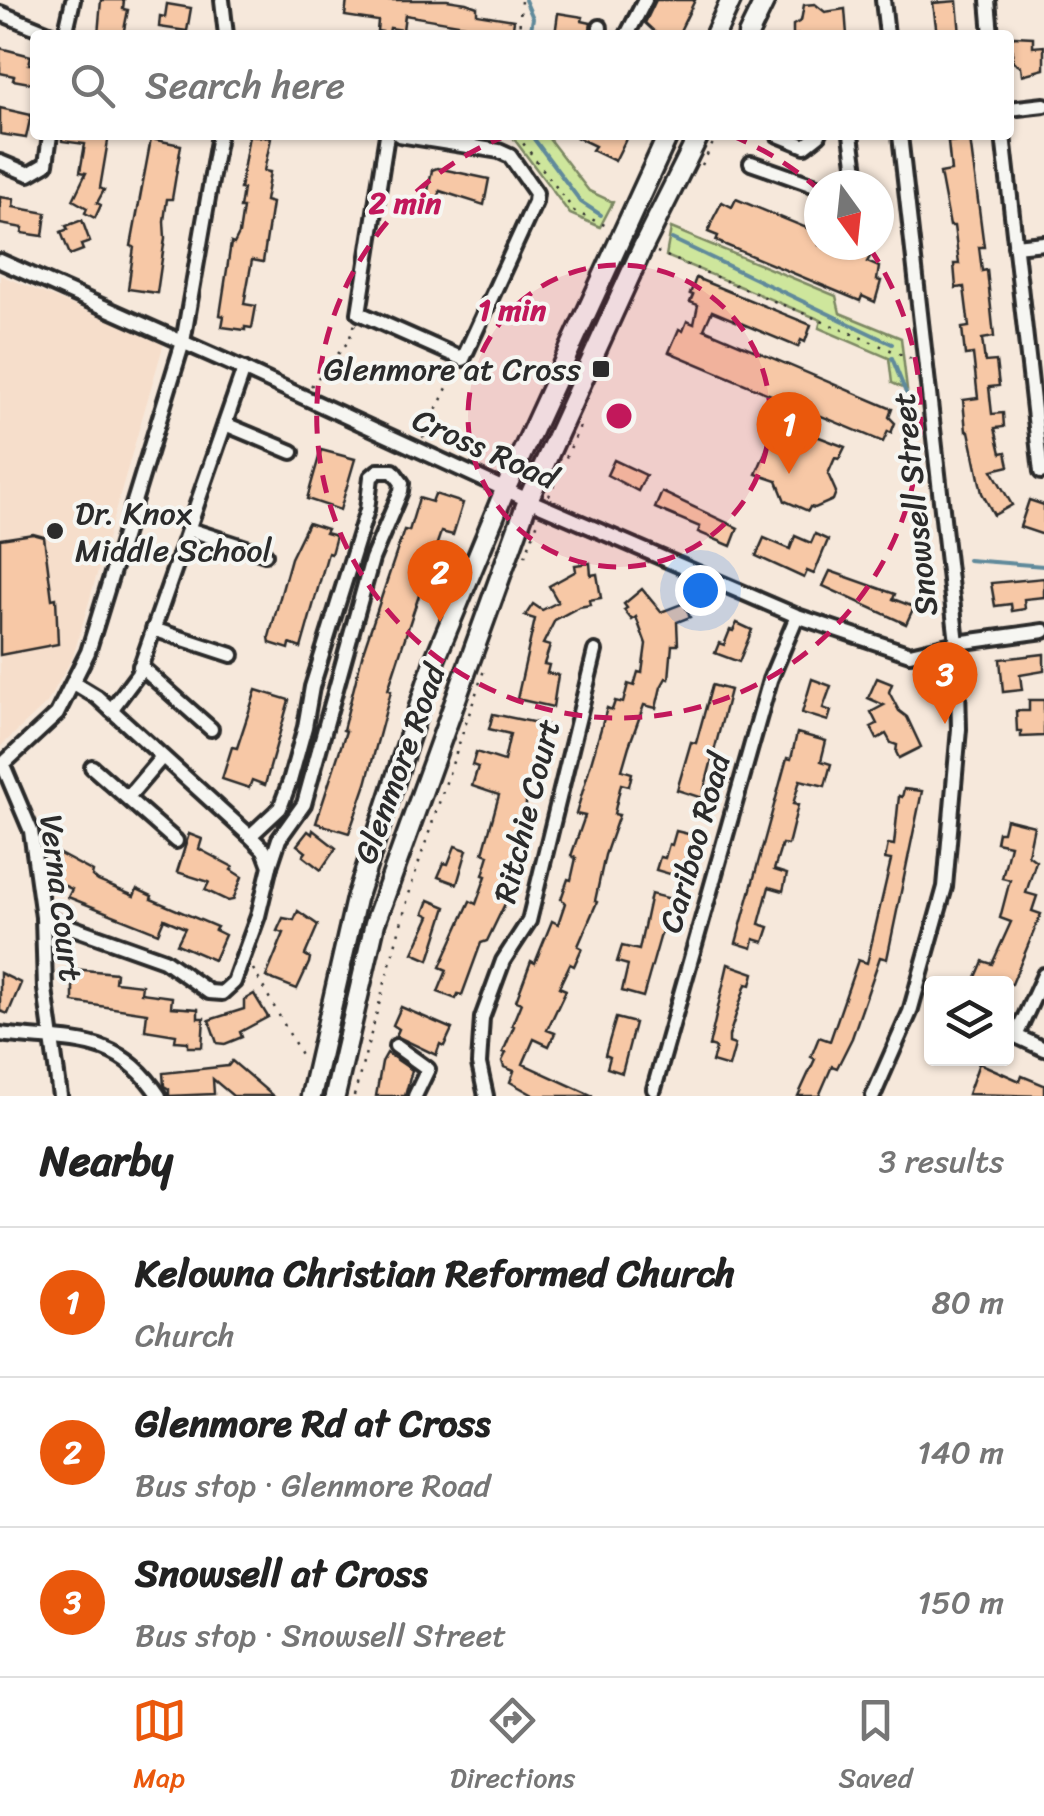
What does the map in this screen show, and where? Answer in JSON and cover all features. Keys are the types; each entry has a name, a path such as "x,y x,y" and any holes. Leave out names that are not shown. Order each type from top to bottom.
{"main road":[{"path":"717,30 731,0"},
{"path":"750,30 764,0"},
{"name":"Glenmore Road","path":"311,1096 356,899 436,659 506,490 666,140"},
{"name":"Glenmore Road","path":"335,1096 375,922 536,503 642,249 696,140"}],"street":[{"path":"66,30 72,0"},
{"path":"222,0 225,30"},
{"path":"630,30 644,0"},
{"path":"882,0 886,30"},
{"path":"988,0 991,30"},
{"path":"0,13 42,30"},
{"path":"1014,108 1044,104"},
{"path":"0,162 29,174 46,164 49,140"},
{"path":"2,766 57,714 88,652 183,342 217,140"},
{"path":"387,140 358,314 463,359 536,193 510,156 430,140"},
{"path":"791,140 806,146 813,140"},
{"path":"852,140 856,170"},
{"name":"Snowsell Street","path":"874,1096 910,1012 945,887 960,729 957,643 901,140"},
{"path":"1003,140 1038,384 1041,472"},
{"path":"751,163 804,182"},
{"path":"1015,246 1044,243"},
{"name":"Cross Road","path":"0,262 797,616 910,654 1044,631"},
{"path":"111,710 140,666 244,369"},
{"path":"225,424 292,452"},
{"path":"43,917 164,960 209,992 222,992 234,982 279,839 304,804 372,559 402,482 393,471 378,471 370,477 369,496 280,808 250,836"},
{"path":"369,496 376,503 395,503"},
{"path":"188,530 266,554"},
{"name":"Cariboo Road","path":"654,1089 770,680 797,616"},
{"path":"153,628 232,655"},
{"name":"Ritchie Court","path":"486,1096 480,1064 482,1018 503,961 528,921 595,651"},
{"path":"140,666 210,728"},
{"path":"74,683 111,710 250,836 264,850 270,866"},
{"path":"308,709 329,712"},
{"path":"128,797 162,757"},
{"name":"Verna Court","path":"2,766 31,832 43,917 45,988 60,1096"},
{"path":"92,766 176,841"},
{"path":"1044,975 1016,1036 1044,1049"},
{"path":"0,1034 100,1044 146,1075 158,1096"},
{"path":"396,1046 428,1068 415,1096"}],"path":[{"path":"519,30 521,0"},
{"path":"521,140 575,212 623,233"},
{"path":"700,168 714,140"},
{"path":"642,249 658,252 928,365"},
{"path":"302,396 348,342 358,314"},
{"path":"418,450 450,378 463,359"},
{"path":"522,563 536,503 580,425"},
{"path":"354,1096 414,880 485,667"},
{"path":"245,953 308,1068"}],"shaded area":[{"name":"Dr. Knox Middle School","path":"0,275 164,343 73,657 47,703 0,747"}],"green space":[{"path":"515,140 550,140 589,191 613,202 600,227 570,214"},
{"path":"671,228 836,296 840,313 901,338 907,390 892,383 889,358 819,328 821,320 666,256"}],"building":[{"path":"101,0 124,0 123,9 128,10 124,30 98,30"},
{"path":"347,0 447,0 477,7 477,14 514,20 513,30 473,30 405,15 403,30 377,30 378,21 345,16"},
{"path":"656,0 695,0 680,30 653,30 645,23"},
{"path":"957,1 960,30 936,30 933,3"},
{"path":"167,4 191,8 187,30 159,27 160,16 165,17"},
{"path":"815,4 825,12 845,9 847,30 793,30 793,25 801,21 804,5"},
{"path":"558,13 583,17 582,21 591,23 590,30 556,30"},
{"path":"1014,36 1033,37 1033,47 1044,46 1044,69 1022,75 1021,67 1014,63"},
{"path":"0,48 30,56 30,83 0,73"},
{"path":"0,108 30,115 26,138 0,134"},
{"path":"108,140 100,188 104,190 95,218 73,200 86,173 80,172 85,144 62,141"},
{"path":"151,140 181,145 172,199 167,199 157,293 128,289 134,247 131,246"},
{"path":"248,140 271,140 264,171 270,172 265,201 272,203 263,262 252,260 244,304 256,306 252,328 245,330 222,327 224,316 220,315 231,243 239,234 243,208 240,189"},
{"path":"582,140 626,140 615,161 592,150 595,146"},
{"path":"970,140 984,247 979,247 982,271 987,270 994,337 982,339 985,362 996,361 999,386 989,387 992,414 1003,413 1004,427 995,428 1001,453 1006,452 1009,466 992,470 1012,505 994,515 982,493 966,431 963,400 978,398 973,354 965,355 962,328 969,327 964,287 956,288 954,264 959,264 954,226 950,226 940,173 951,171 948,142"},
{"path":"432,170 489,179 484,205 440,191 439,198 427,196"},
{"path":"0,197 14,199 13,207 46,213 43,236 0,224"},
{"path":"736,199 804,227 804,260 868,260 879,267 877,280 881,281 875,302 862,296 860,301 716,241 718,236 708,232 713,219 722,202 732,207"},
{"path":"82,220 90,242 70,255 61,232"},
{"path":"696,278 811,325 805,342 801,340 798,347 712,311 704,329 892,409 889,417 895,423 891,433 888,431 883,442 669,352 679,329 683,331 687,321 694,324 698,305 690,302 690,294"},
{"path":"775,420 845,447 828,474 836,492 833,500 808,511 785,501 777,481 756,474 774,432 771,430"},
{"path":"321,450 355,459 340,510 307,499"},
{"path":"614,460 646,475 638,491 607,475"},
{"path":"662,492 738,528 731,546 698,532 700,527 655,508"},
{"path":"435,494 463,503 453,535 441,532 414,610 349,833 316,823 346,731 343,730 363,652 404,530 409,531 419,498 432,502"},
{"path":"1029,500 1044,505 1044,535 1020,527"},
{"path":"308,523 336,536 301,648 290,644 289,649 270,643 269,637 291,558"},
{"name":"Dr. Knox Middle School","path":"33,534 44,537 52,599 56,598 58,644 0,655 0,539"},
{"path":"815,534 828,540 814,574 807,571 804,578 756,556 764,538 790,549 795,536 811,543"},
{"path":"590,563 591,575 597,574 601,598 589,600 590,605 555,620 543,644 550,646 544,664 549,665 547,673 558,675 553,707 517,699 535,619 525,616 533,604 542,610 558,602 549,586 576,571 575,565"},
{"path":"830,571 895,594 893,599 914,607 906,624 823,586"},
{"path":"1044,578 1044,597 1024,599 1025,609 1012,611 1011,604 995,606 991,583"},
{"path":"642,589 661,612 684,603 690,617 677,622 678,645 672,645 669,679 661,687 656,708 644,705 629,746 622,770 632,773 629,786 621,784 614,814 619,815 605,855 597,902 578,946 582,948 559,987 566,990 547,1030 555,1033 549,1046 534,1039 523,1064 593,1096 535,1096 510,1082 514,1071 504,1067 503,1052 531,961 535,963 552,921 558,924 565,903 561,899 568,879 571,880 576,858 571,856 585,816 576,814 607,708 612,710 615,701 623,703 628,684 634,686 638,672 642,673 646,644 636,617 632,620 624,604"},
{"path":"737,623 752,630 739,662 715,653"},
{"path":"1044,654 1044,671 1020,675 1022,690 1003,692 1000,659"},
{"path":"877,678 892,684 889,692 921,747 899,758 897,745 886,734 877,739 871,727 877,724 871,712 884,705 868,698"},
{"path":"812,679 831,686 823,708 831,711 828,721 802,713"},
{"path":"712,685 730,690 702,798 677,790 691,742 696,743"},
{"path":"256,690 289,700 265,785 252,780 249,788 222,779"},
{"path":"1029,700 1044,700 1044,736 1021,737 1021,731 1017,731 1016,711 1029,711"},
{"path":"493,714 547,725 526,791 520,825 525,827 514,885 487,941 481,943 462,995 458,994 456,999 438,992 447,970 440,967 470,901 476,904 486,876 483,875 489,855 483,853 499,795 472,786 478,767 472,765 476,752 504,761 510,734 489,729"},
{"path":"797,733 826,741 821,761 831,764 825,786 800,780 788,845 782,844 774,870 787,874 783,891 769,887 759,924 769,927 764,942 754,939 752,948 736,943"},
{"path":"904,789 922,791 887,959 880,957 852,1038 837,1068 832,1066 819,1096 798,1096 815,1059 811,1057 819,1037 830,1041 858,960 867,963 891,860 885,859 888,844 894,845 899,796 902,797"},
{"path":"1006,819 1034,826 1028,855 1036,861 1026,893 1037,896 1032,911 1041,914 1014,979 1014,976 976,976 983,961 992,964 1011,922 1000,918 1010,880 1002,878 1010,845 996,842 998,832 1003,832"},
{"path":"313,830 336,848 321,870 303,856 306,852 297,845"},
{"path":"676,831 692,835 680,877 656,870"},
{"path":"189,834 202,839 199,849 233,867 231,870 242,877 233,900 205,890 209,882 177,872"},
{"path":"455,846 467,850 457,884 438,877"},
{"path":"54,851 93,872 98,881 134,896 137,889 152,896 151,899 217,927 215,930 225,935 214,960 177,944 185,928 164,919 158,933 68,897 72,889 56,882 54,862 58,859"},
{"path":"651,894 671,899 643,997 622,991 628,965 617,962 622,946 639,950"},
{"path":"429,900 446,907 429,960 413,953 430,916 424,913"},
{"path":"298,911 318,925 305,955 310,958 309,963 297,989 266,977 284,933 277,931 283,918 294,920"},
{"path":"728,964 754,973 751,985 746,984 729,1036 729,1043 735,1045 729,1067 712,1062 716,1048 709,1046"},
{"path":"73,969 116,973 115,982 142,985 141,993 172,997 171,1007 198,1009 198,1018 204,1018 202,1047 188,1047 188,1042 175,1041 176,1035 145,1030 147,1013 73,1002"},
{"path":"0,973 21,983 8,1014 0,1011"},
{"path":"254,994 268,1017 240,1032 242,1037 217,1043 209,1020 244,1009 244,1000"},
{"path":"401,1007 452,1029 436,1055 396,1036 399,1029 393,1025"},
{"path":"616,1018 635,1023 622,1073 607,1068 610,1057 605,1055"},
{"path":"387,1053 412,1070 405,1096 376,1096"},
{"path":"232,1061 273,1096 233,1096 213,1079 214,1094 169,1096 169,1089 164,1086 163,1073 228,1066"},
{"path":"978,1066 1044,1085 1044,1096 968,1094"}],"waterway":[{"path":"525,0 533,18 531,30"},
{"path":"535,140 581,202 601,215"},
{"path":"672,239 892,344"},
{"path":"892,358 906,393"},
{"path":"968,560 1044,566"}],"place":[{"name":"Glenmore at Cross","path":"601,369"},
{"name":"Kelowna Christian Reformed Church","path":"789,474"},
{"name":"Dr. Knox Middle School","path":"55,531"},
{"name":"Glenmore Rd at Cross","path":"440,622"},
{"name":"Snowsell at Cross","path":"945,724"}]}
